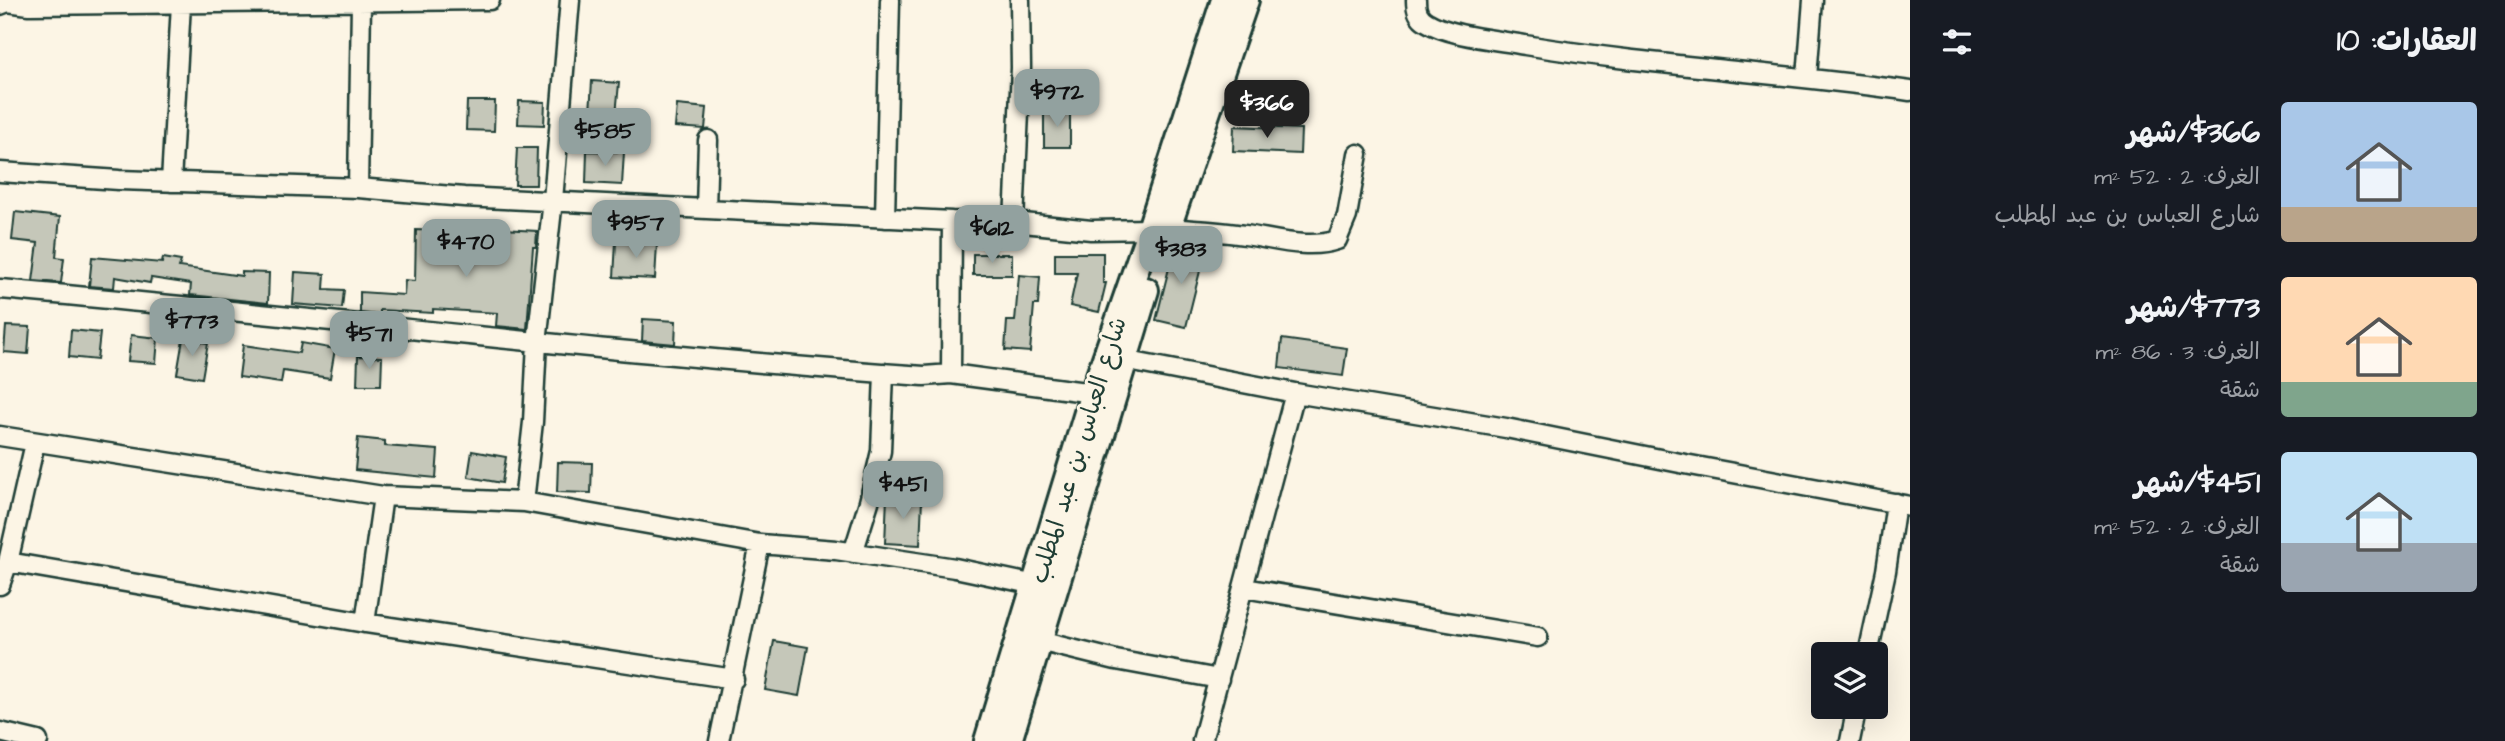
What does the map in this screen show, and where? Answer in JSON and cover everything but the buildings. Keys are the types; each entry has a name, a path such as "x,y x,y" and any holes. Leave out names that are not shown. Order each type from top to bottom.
{"street":[{"path":"0,5 8,2 29,5 490,0"},
{"path":"524,502 570,0"},
{"path":"885,218 890,0"},
{"path":"1014,222 1021,68 1020,0"},
{"name":"شارع العباس بن عبد المطلب","path":"1009,741 1124,360 1224,0"},
{"name":"شارع العباس بن عبد المطلب","path":"986,741 1093,393 1159,229 1245,0"},
{"path":"1416,0 1417,10 1426,22 1480,37 1601,56 1807,77 1910,91"},
{"path":"1807,77 1813,0"},
{"path":"358,188 361,3"},
{"path":"171,182 181,4"},
{"path":"706,209 708,140"},
{"path":"0,172 171,182 358,188 464,197 952,222 1014,222 1091,230 1159,229 1242,234 1305,244 1337,240 1347,216 1358,154"},
{"path":"951,374 952,222"},
{"path":"0,289 663,355 924,376 951,374 1093,393"},
{"path":"1124,360 1295,393 1506,428 1903,505 1871,642"},
{"path":"853,553 881,451 884,373"},
{"path":"1202,741 1295,393"},
{"path":"0,436 383,496 524,502 760,544 853,553 1036,585"},
{"path":"0,585 8,562 35,443"},
{"path":"365,623 383,496"},
{"path":"719,741 760,544"},
{"path":"8,562 365,623 734,679"},
{"path":"1244,588 1538,637"},
{"path":"1039,640 1116,660 1219,679"},
{"path":"1850,741 1855,719"},
{"path":"0,732 38,741"}]}
